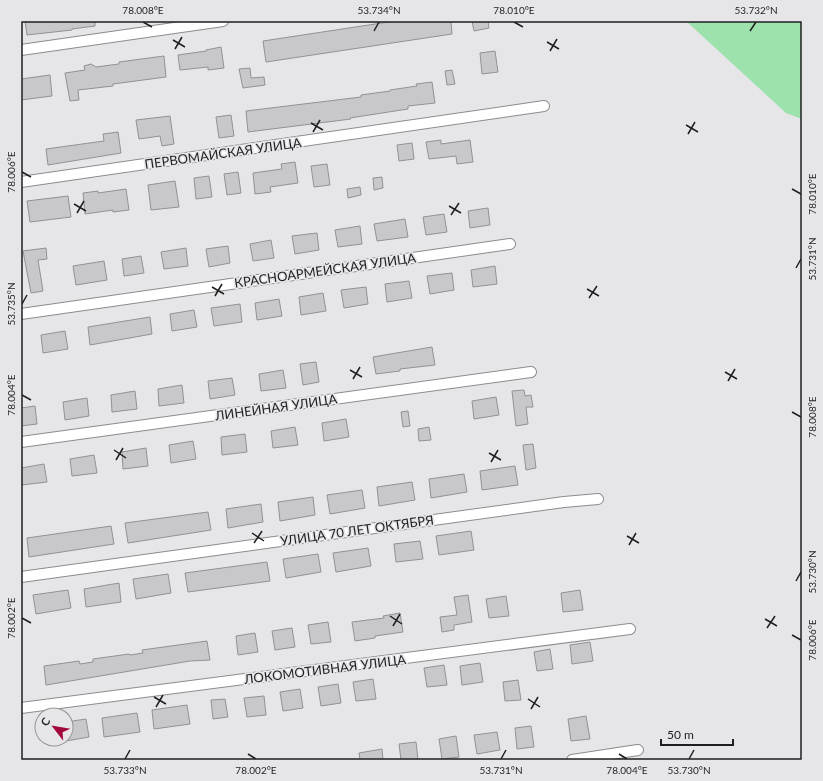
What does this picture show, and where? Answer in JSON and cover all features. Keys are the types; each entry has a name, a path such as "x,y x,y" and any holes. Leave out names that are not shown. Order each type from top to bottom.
{"street":[{"path":"21,50 223,21"},
{"name":"ПЕРВОМАЙСКАЯ УЛИЦА","path":"21,182 544,106"},
{"name":"КРАСНОАРМЕЙСКАЯ УЛИЦА","path":"21,314 510,244"},
{"name":"ЛИНЕЙНАЯ УЛИЦА","path":"21,442 531,372"},
{"name":"УЛИЦА 70 ЛЕТ ОКТЯБРЯ","path":"21,577 549,504 598,499"},
{"name":"ЛОКОМОТИВНАЯ УЛИЦА","path":"21,708 630,629"},
{"path":"572,760 638,750"}],"green space":[{"path":"686,21 802,21 802,119 786,113"}],"building":[{"path":"25,21 95,21 95,26 27,35"},
{"path":"395,21 451,21 452,34 266,62 263,41"},
{"path":"472,21 488,21 489,28 474,31"},
{"path":"221,47 224,68 208,70 208,67 180,70 178,55"},
{"path":"495,51 498,72 482,74 480,53"},
{"path":"164,56 166,77 78,90 79,100 70,101 65,73 85,70 84,66 91,64 96,67 119,64 119,62"},
{"path":"250,68 251,78 264,77 265,85 243,88 239,69"},
{"path":"452,70 455,84 447,85 445,71"},
{"path":"50,75 52,96 21,100 21,79"},
{"path":"432,82 435,103 408,106 408,109 350,118 351,119 248,132 246,111 361,97 361,95 390,91 417,86 416,84"},
{"path":"231,115 234,136 219,138 216,117"},
{"path":"170,116 174,144 162,146 160,136 139,139 136,120"},
{"path":"118,132 121,153 48,165 46,149 104,141 103,134"},
{"path":"441,140 441,144 470,140 473,162 457,164 456,156 429,159 426,142"},
{"path":"412,143 414,159 399,161 397,145"},
{"path":"295,162 298,183 270,187 271,192 255,194 253,173 282,169 281,164"},
{"path":"327,164 330,185 314,187 311,166"},
{"path":"238,172 241,193 227,195 224,174"},
{"path":"209,176 212,197 196,199 194,178"},
{"path":"382,177 383,188 374,190 373,178"},
{"path":"175,181 179,207 151,210 148,185"},
{"path":"360,187 361,195 348,198 347,189"},
{"path":"126,189 129,210 113,212 113,210 85,214 83,193 98,191 98,193"},
{"path":"68,196 71,217 30,222 27,201"},
{"path":"488,208 490,225 470,228 468,211"},
{"path":"444,214 447,232 426,235 423,217"},
{"path":"405,219 408,237 377,241 374,224"},
{"path":"360,226 362,244 338,247 335,230"},
{"path":"317,233 319,250 295,254 292,236"},
{"path":"271,240 274,258 253,261 250,244"},
{"path":"228,246 230,263 209,267 206,249"},
{"path":"46,248 47,259 38,260 43,291 31,293 23,251"},
{"path":"186,248 188,266 164,269 161,252"},
{"path":"141,256 144,273 124,276 122,259"},
{"path":"104,261 107,280 76,285 73,266"},
{"path":"495,266 497,284 473,287 471,270"},
{"path":"452,273 454,290 430,294 427,276"},
{"path":"409,281 412,298 387,302 385,284"},
{"path":"366,287 368,304 344,308 341,290"},
{"path":"323,293 326,311 301,315 299,297"},
{"path":"279,299 282,316 257,320 255,303"},
{"path":"240,304 242,322 214,326 211,308"},
{"path":"194,310 197,327 172,331 170,314"},
{"path":"150,317 152,334 90,345 88,327"},
{"path":"65,331 68,349 43,353 41,335"},
{"path":"432,347 435,365 400,369 400,371 376,374 373,357"},
{"path":"316,362 319,382 303,385 300,364"},
{"path":"283,370 286,388 261,391 259,374"},
{"path":"232,378 235,395 210,399 208,381"},
{"path":"182,385 184,403 159,406 158,389"},
{"path":"524,390 525,396 531,395 533,407 526,407 528,424 516,426 512,391"},
{"path":"135,391 137,409 112,412 111,395"},
{"path":"496,397 499,415 474,419 472,401"},
{"path":"87,398 89,416 65,420 63,402"},
{"path":"35,406 37,424 21,426 21,408"},
{"path":"408,411 410,426 403,427 401,412"},
{"path":"346,419 349,437 324,441 322,423"},
{"path":"295,427 298,445 273,448 271,431"},
{"path":"429,427 431,440 419,441 418,429"},
{"path":"245,434 247,452 222,455 221,437"},
{"path":"193,441 196,459 171,463 169,445"},
{"path":"533,444 536,468 526,470 523,445"},
{"path":"146,448 148,466 123,469 122,452"},
{"path":"94,455 97,473 72,476 70,459"},
{"path":"44,464 47,482 22,485 21,468"},
{"path":"515,466 518,485 482,490 480,471"},
{"path":"464,474 467,492 431,498 429,479"},
{"path":"412,482 415,500 379,506 377,487"},
{"path":"362,490 365,508 330,514 327,495"},
{"path":"313,497 315,515 280,521 278,502"},
{"path":"261,504 263,522 228,528 226,509"},
{"path":"208,512 211,530 128,543 125,523"},
{"path":"111,526 114,544 29,557 27,538"},
{"path":"471,531 474,550 439,555 436,536"},
{"path":"420,541 423,559 396,562 394,544"},
{"path":"368,548 371,566 336,572 333,553"},
{"path":"318,554 321,572 286,578 283,559"},
{"path":"267,562 270,581 188,592 185,573"},
{"path":"168,574 171,593 136,599 133,579"},
{"path":"119,583 121,602 86,607 84,589"},
{"path":"68,590 71,608 36,614 33,595"},
{"path":"580,590 583,610 563,612 561,593"},
{"path":"468,595 472,622 454,625 454,630 442,632 440,617 457,615 454,597"},
{"path":"506,596 509,616 489,618 486,599"},
{"path":"400,613 403,632 375,636 375,638 355,641 352,622 384,618 383,616"},
{"path":"328,622 331,642 311,644 308,625"},
{"path":"292,628 295,647 275,650 272,631"},
{"path":"255,633 258,652 238,655 236,636"},
{"path":"207,641 210,660 190,661 46,685 44,666 79,661 80,664 93,662 93,659 143,653 142,650"},
{"path":"590,642 593,661 572,664 570,645"},
{"path":"550,649 553,669 537,671 534,652"},
{"path":"480,663 483,682 462,685 460,666"},
{"path":"444,665 447,685 427,687 424,668"},
{"path":"373,679 376,699 356,701 353,682"},
{"path":"518,680 521,700 505,701 503,682"},
{"path":"338,684 341,703 321,706 318,687"},
{"path":"300,689 303,708 283,711 280,692"},
{"path":"264,696 266,715 247,717 244,698"},
{"path":"225,699 228,717 213,719 211,700"},
{"path":"187,705 190,724 154,729 152,710"},
{"path":"137,713 140,732 104,737 102,718"},
{"path":"586,716 590,739 571,741 568,719"},
{"path":"86,719 89,737 74,740 74,721"},
{"path":"531,726 534,747 517,749 515,728"},
{"path":"497,732 500,750 477,754 474,735"},
{"path":"456,736 459,757 442,759 439,739"},
{"path":"416,742 418,760 401,760 399,744"},
{"path":"382,749 383,760 360,760 359,753"}]}
